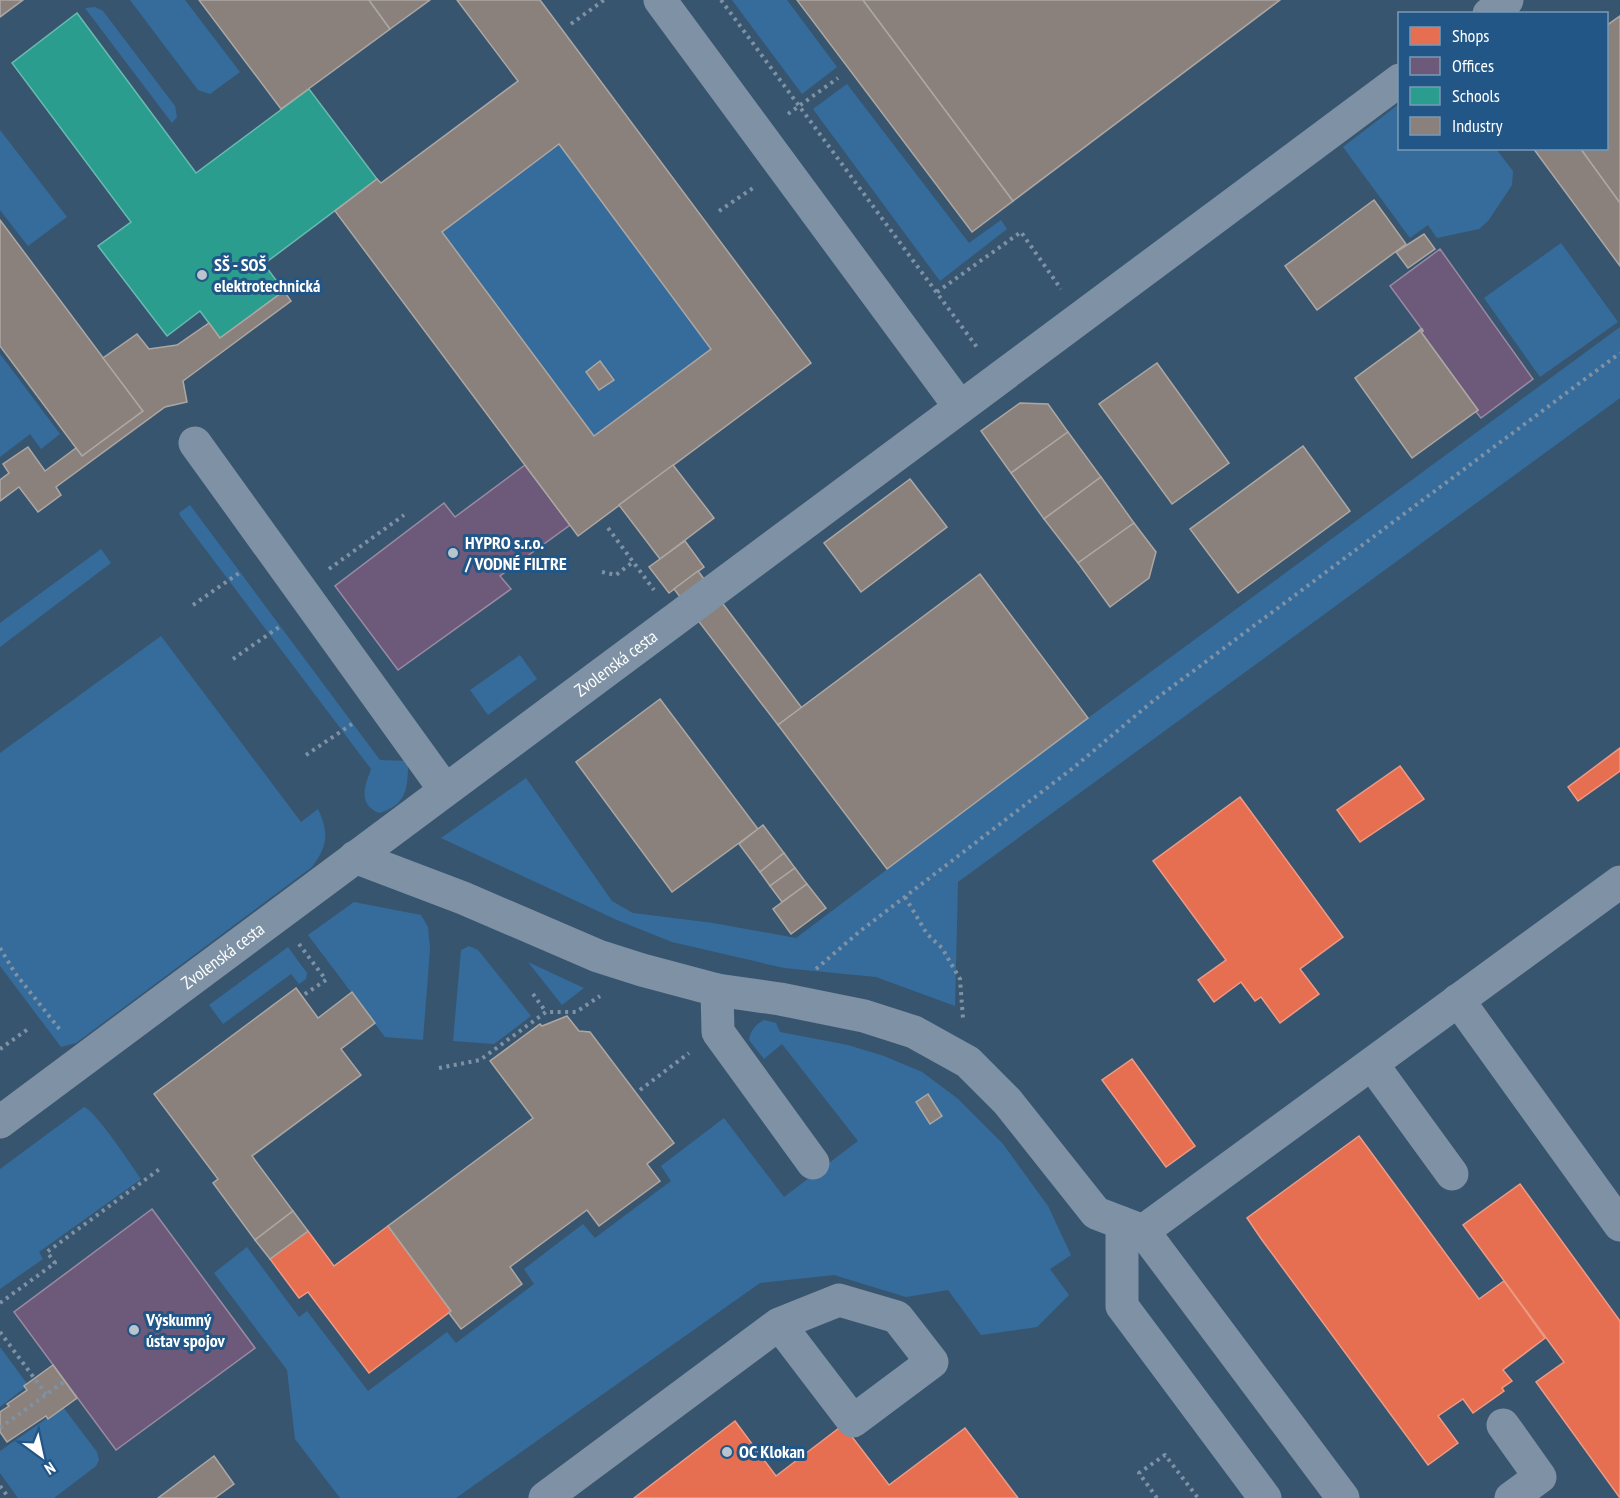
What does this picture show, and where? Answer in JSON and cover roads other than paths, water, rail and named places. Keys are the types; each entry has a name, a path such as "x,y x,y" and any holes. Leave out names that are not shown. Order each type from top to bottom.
{"lane":[{"path":"660,0 960,407"},
{"path":"1492,12 1507,0"},
{"name":"Zvolenská cesta","path":"0,1122 1398,81"},
{"path":"195,443 445,790"},
{"path":"355,857 463,898 598,956 717,990 780,999 864,1016 914,1032 968,1062 1007,1101 1096,1213 1133,1227 1343,1498"},
{"path":"1265,1498 1122,1306 1133,1227 1372,1064 1620,882"},
{"path":"717,990 718,1032 813,1162"},
{"path":"1458,1000 1620,1225"},
{"path":"1372,1064 1452,1174"},
{"path":"545,1498 779,1324"},
{"path":"1503,1425 1540,1477 1511,1498"}],"place":[{"name":"SŠ - SOŠ elektrotechnická","path":"202,275"},
{"name":"HYPRO s.r.o. / VODNÉ FILTRE","path":"453,553"},
{"name":"Výskumný ústav spojov","path":"134,1330"},
{"name":"OC Klokan","path":"727,1452"}]}
